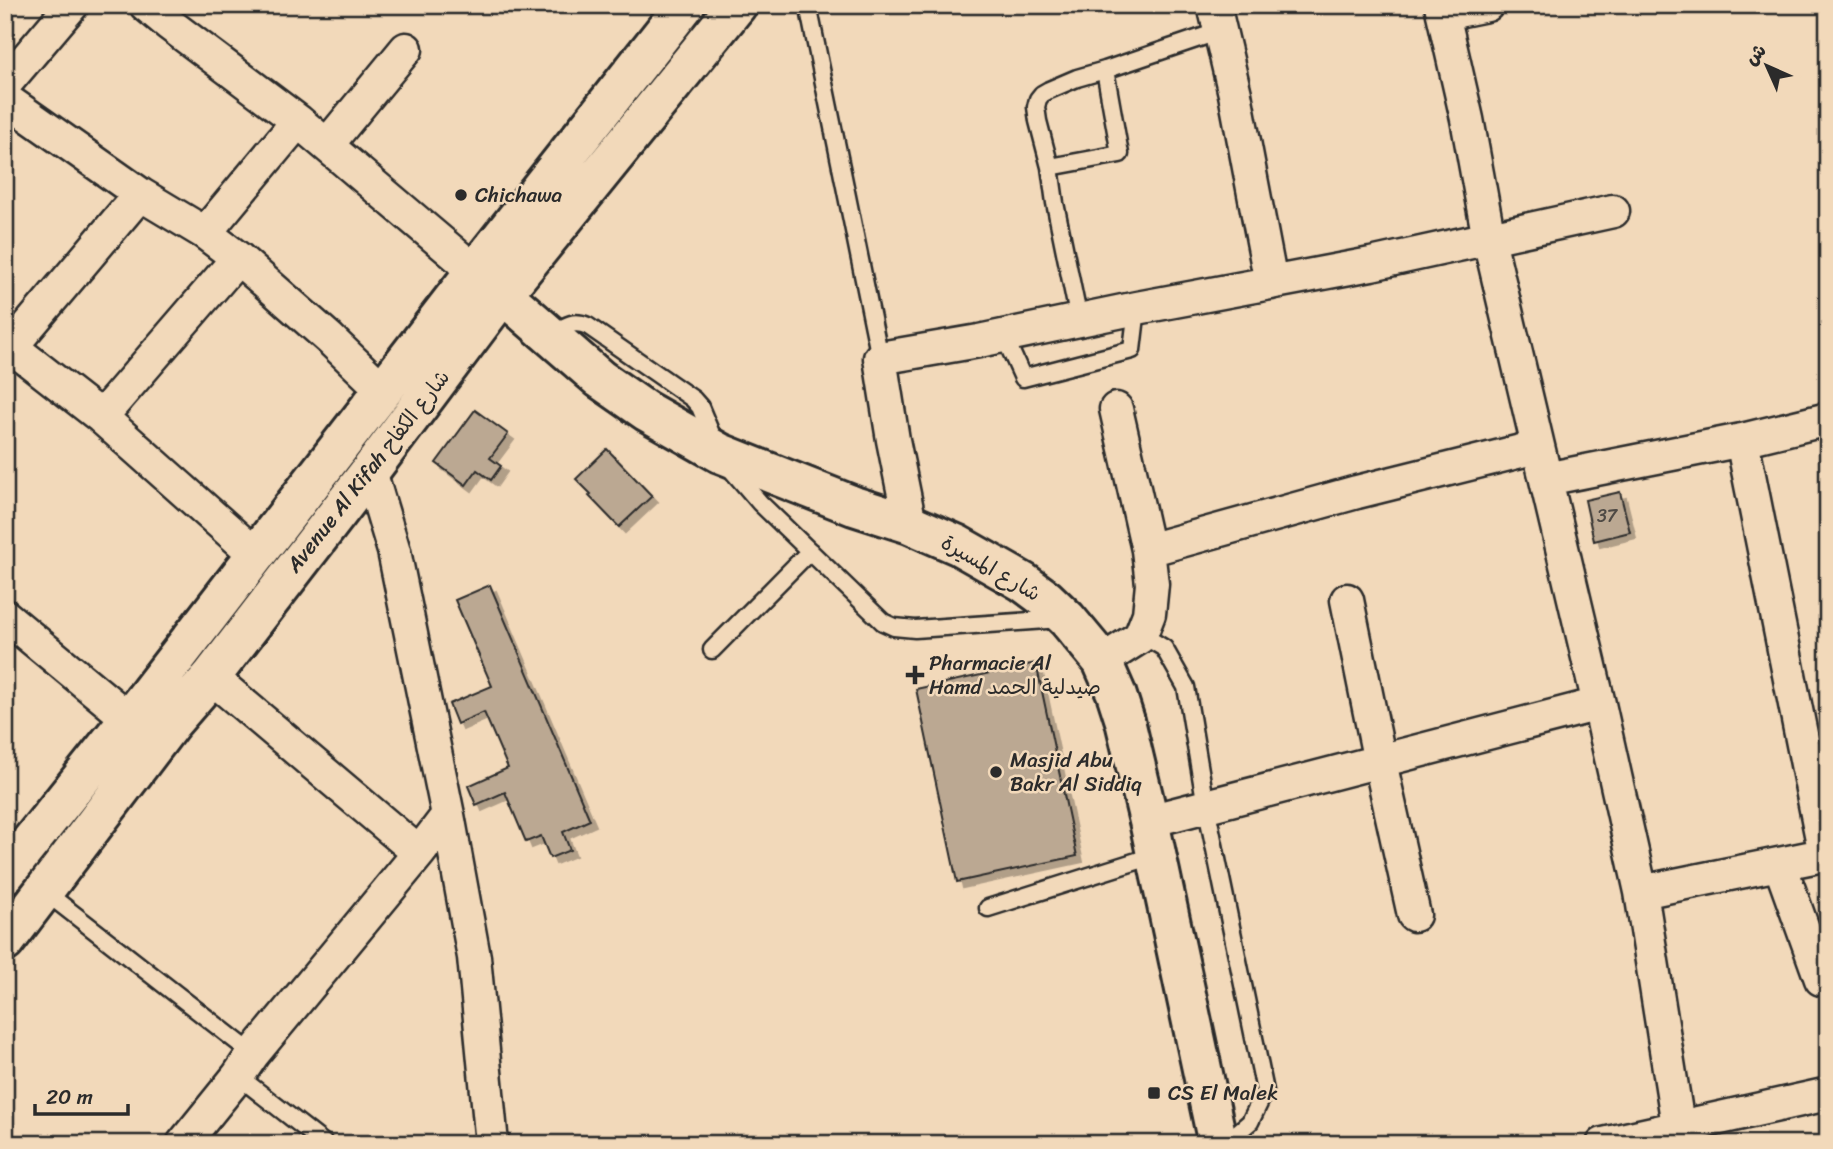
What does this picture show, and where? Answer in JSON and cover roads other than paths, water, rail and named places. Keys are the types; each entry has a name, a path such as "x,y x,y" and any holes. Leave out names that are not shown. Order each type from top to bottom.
{"main road":[{"name":"Avenue Al Kifah شارع الكفاح","path":"5,942 172,722 211,677 370,471 489,283 685,5"},
{"name":"Avenue Al Kifah شارع الكفاح","path":"5,874 384,391 636,132 737,5"},
{"name":"شارع المسيرة","path":"489,283 600,379 646,411 720,453 854,506 911,524 958,545 1023,582 1067,619 1102,661 1125,721 1218,1144"}],"street":[{"path":"5,84 72,5"},
{"path":"1487,5 1442,9 1467,119 1489,239 1641,892 1679,1135"},
{"path":"166,12 489,283"},
{"path":"1217,18 1236,94 1271,283"},
{"path":"327,145 406,49"},
{"path":"5,99 140,194 205,233 238,258 384,391"},
{"path":"205,233 298,121"},
{"path":"140,194 8,344 101,417 255,554"},
{"path":"911,524 893,440 880,358 1271,283 1613,211"},
{"path":"101,417 238,258"},
{"path":"1102,661 1140,637 1149,614 1152,584 1148,551 1116,409"},
{"path":"1546,480 1742,440 1828,419"},
{"path":"1641,892 1827,854 1742,440"},
{"path":"1148,551 1357,492 1537,447"},
{"path":"370,471 394,551 474,957 492,1144"},
{"path":"1347,600 1414,915"},
{"path":"5,616 129,719"},
{"path":"211,677 419,853"},
{"path":"1152,838 1206,806 1599,704"},
{"path":"183,1144 448,815"},
{"path":"1780,865 1821,979"},
{"path":"1603,1144 1679,1135 1828,1094"}],"lane":[{"path":"808,5 880,358"},
{"path":"1079,320 1050,167 1038,121 1038,99 1049,90 1077,78 1105,71 1217,18"},
{"path":"1050,167 1120,154 1105,71"},
{"path":"1004,336 1023,378 1132,351 1137,308"},
{"path":"720,453 760,503 883,622 894,627 915,629 1067,619"},
{"path":"712,650 810,551"},
{"path":"1140,637 1164,648 1186,687 1206,806 1265,1091 1250,1122 1224,1144"},
{"path":"988,908 1152,838"},
{"path":"44,891 245,1065 325,1144"}],"place":[{"name":"Chichawa","path":"461,195"},
{"name":"Pharmacie Al Hamd صيدلية الحمد","path":"915,675"},
{"name":"Masjid Abu Bakr Al Siddiq","path":"996,772"},
{"name":"CS El Malek","path":"1154,1093"}]}
